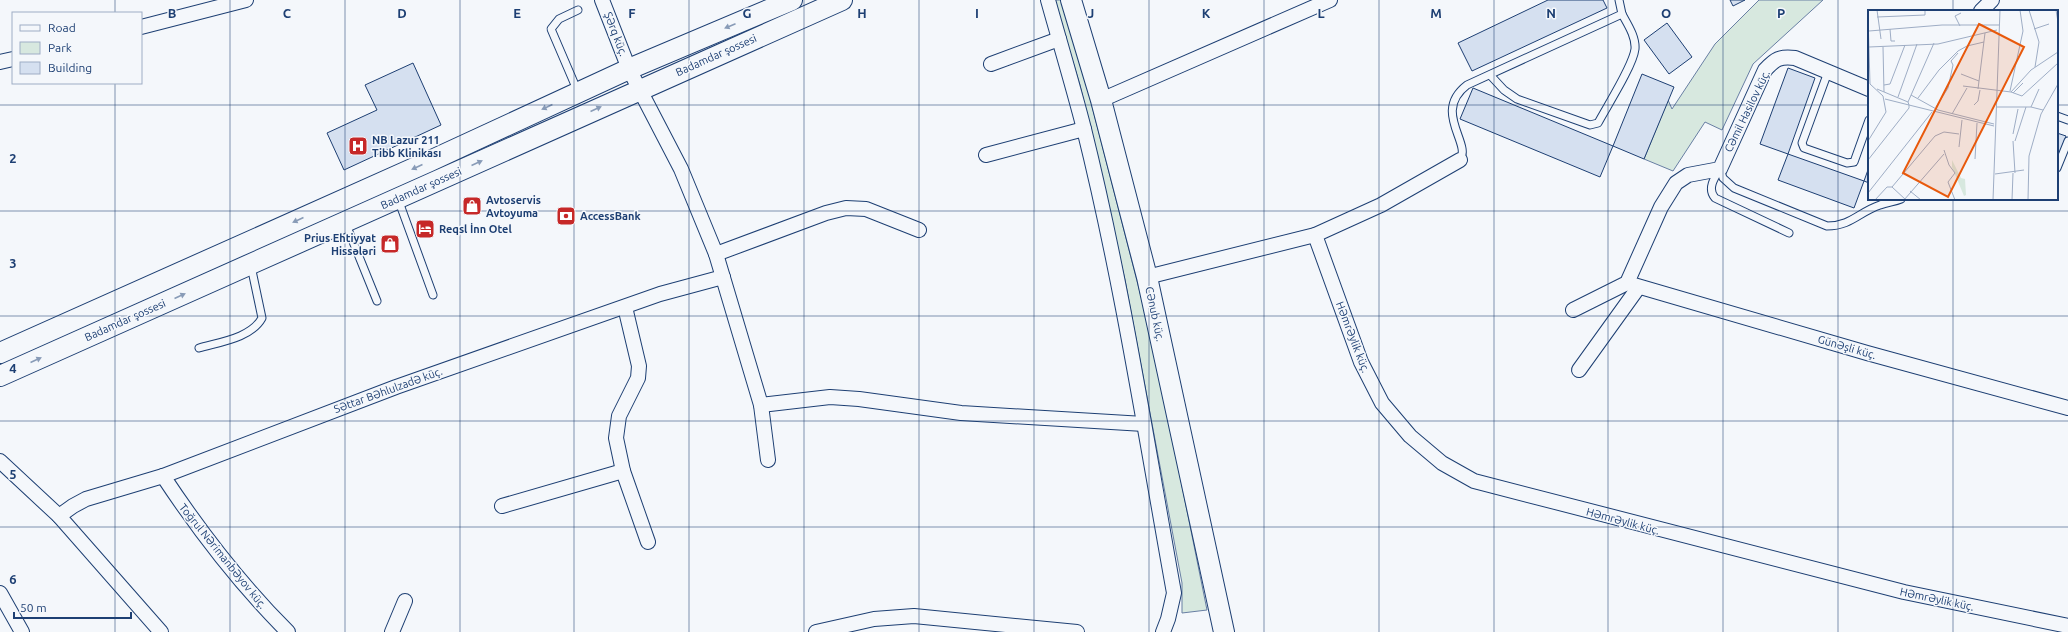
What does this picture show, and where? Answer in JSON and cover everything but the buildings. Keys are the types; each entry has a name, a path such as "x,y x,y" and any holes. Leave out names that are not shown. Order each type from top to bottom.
{"main road":[{"name":"Badamdar şossesi","path":"0,353 430,161 629,69 792,0"},
{"name":"Badamdar şossesi","path":"0,376 842,0"},
{"name":"Cənub küç.","path":"1071,0 1101,100 1147,277 1224,632"},
{"path":"196,266 204,285"}],"street":[{"path":"142,26 246,0"},
{"name":"Şərq küç.","path":"602,0 629,69 681,169 716,254 761,405 768,460"},
{"path":"1048,0 1084,129 1118,283 1144,424 1174,593 1168,619 1163,632"},
{"path":"1101,100 1330,0"},
{"path":"1982,10 1992,0"},
{"path":"991,64 1059,39"},
{"name":"Cəmil Hasilov küç.","path":"1720,169 1765,70 1774,60 1782,56 1795,58 1868,89"},
{"path":"0,62 12,59"},
{"path":"986,155 1084,129"},
{"path":"1147,277 1315,235 1381,205 1460,160"},
{"path":"1579,370 1632,285 1661,207 1676,183 1688,175 1720,169"},
{"path":"716,254 826,213 846,208 866,209 918,230"},
{"name":"Həmrəylik küç.","path":"1315,235 1361,362 1382,403 1410,436 1442,463 1474,481 1904,592 2068,626"},
{"name":"Səttar Bəhlulzadə küç.","path":"59,516 73,506 86,500 163,476 396,387 660,294 723,277"},
{"path":"1573,310 1632,285"},
{"name":"Günəşli küç.","path":"1632,285 2068,408"},
{"path":"625,307 639,366 638,378 619,416 616,438 624,471 648,542"},
{"path":"761,405 830,397 859,398 961,413 1144,424"},
{"path":"0,461 59,516 161,632"},
{"path":"502,506 624,471"},
{"name":"Toğrul Nərimanbəyov küç.","path":"163,476 188,514 234,574 288,632"},
{"path":"0,593 22,632"},
{"path":"392,632 405,601"},
{"path":"816,632 874,618 914,616 1077,632"}],"lane":[{"path":"1491,76 1504,90 1517,99 1590,125 1598,123 1630,62 1635,48 1632,32 1622,14 1619,0"},
{"path":"578,10 559,19 551,29 578,92"},
{"path":"1460,160 1463,152 1455,131 1453,116 1454,103 1459,91 1467,85 1491,76 1622,14"},
{"path":"1828,72 1802,143 1804,148 1847,163 1854,162 1868,123"},
{"path":"2058,116 2068,120"},
{"path":"2058,166 2068,141"},
{"path":"1720,169 1723,178 1734,188 1827,226 1838,226 1850,222 1874,207 1898,200"},
{"path":"1720,169 1710,189 1711,194 1715,198 1789,233"},
{"path":"398,198 433,295"},
{"path":"345,222 377,301"},
{"path":"199,348 248,332 257,326 262,318 250,264"}],"green space":[{"path":"1054,0 1062,0 1084,75 1154,347 1207,610 1182,613 1182,583 1125,280 1080,85"},
{"path":"1759,0 1823,0 1753,64 1722,130 1705,122 1673,171 1644,159 1668,100 1672,109 1715,44"}],"place":[{"name":"NB Lazur 211 Tibb Klinikası","path":"358,146"},
{"name":"Avtoservis Avtoyuma","path":"472,206"},
{"name":"AccessBank","path":"566,216"},
{"name":"Reqsl İnn Otel","path":"425,229"},
{"name":"Prius Ehtiyyat Hissәlәri","path":"390,244"}]}
